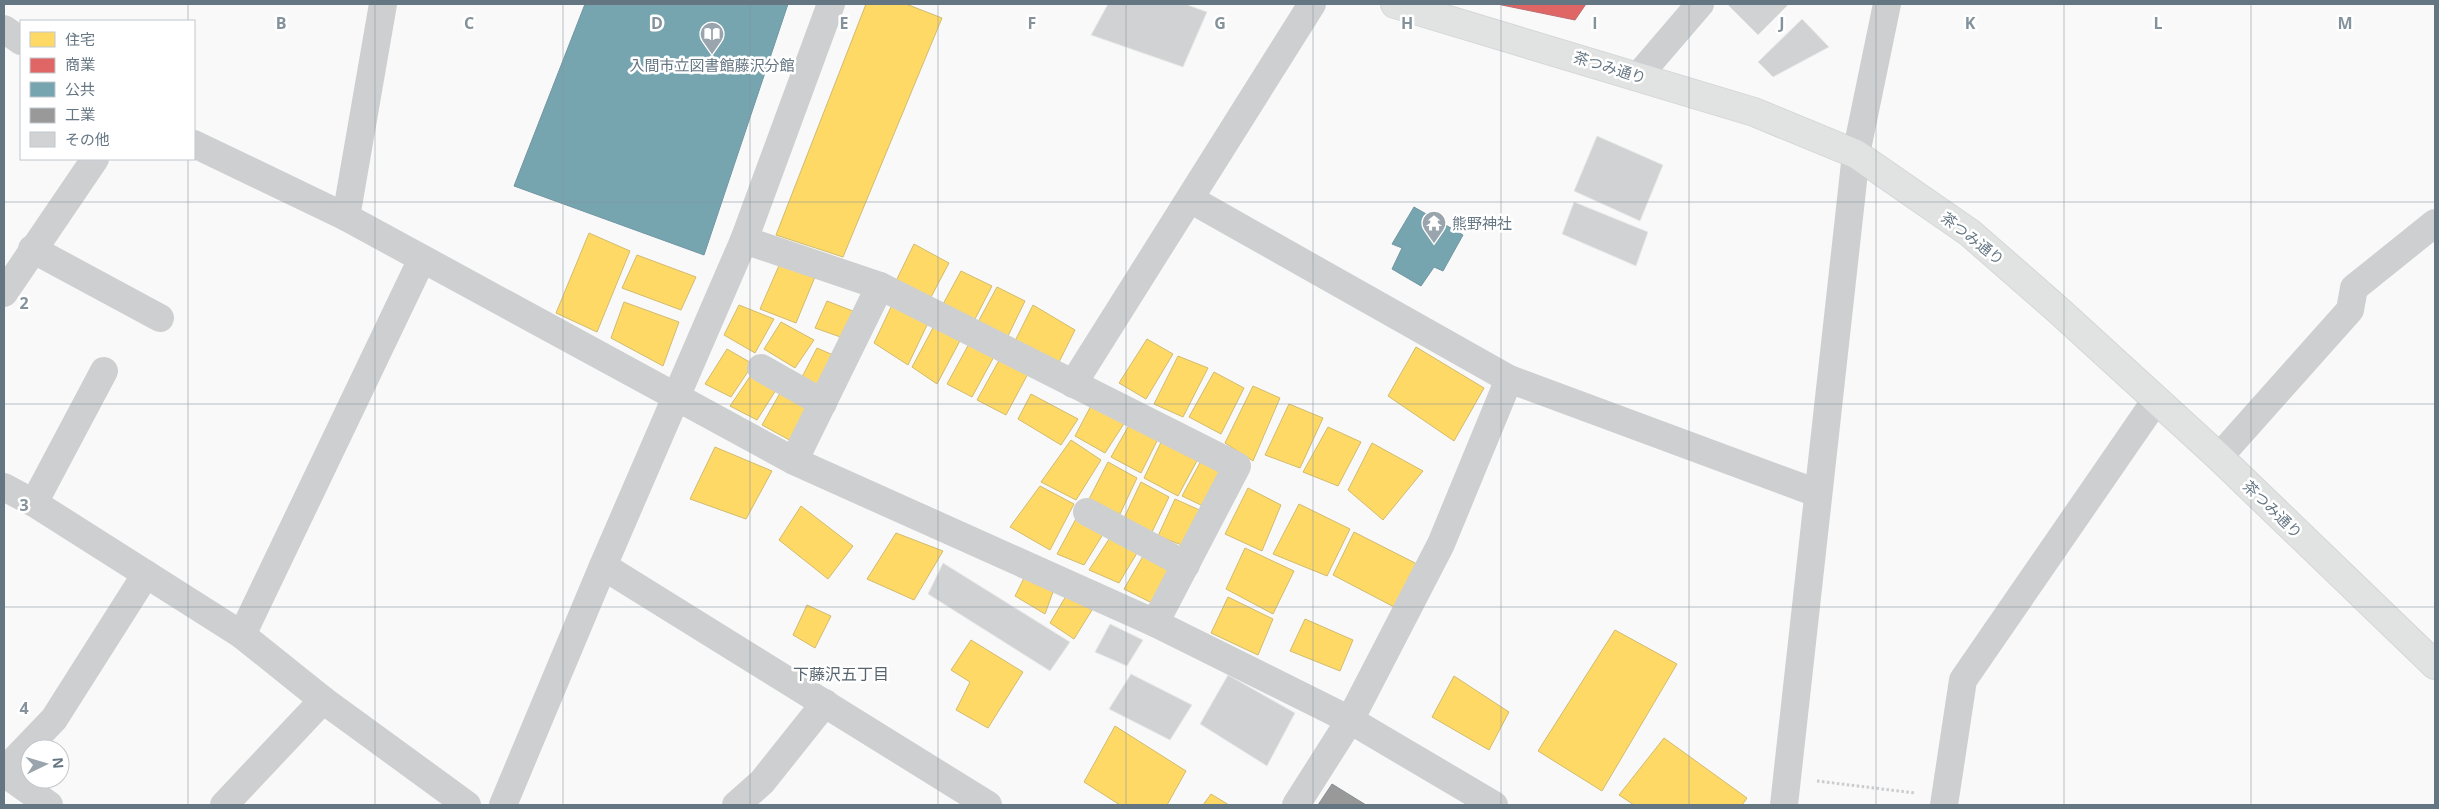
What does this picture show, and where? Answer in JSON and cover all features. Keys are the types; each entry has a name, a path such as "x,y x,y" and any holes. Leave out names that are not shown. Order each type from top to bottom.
{"main road":[{"name":"茶つみ通り","path":"1395,4 1754,112 1856,154 1970,233 2219,457 2435,665"}],"street":[{"path":"346,217 383,4"},
{"path":"503,805 602,566 678,397 744,240 830,4"},
{"path":"1074,384 1312,4"},
{"path":"1639,76 1700,4"},
{"path":"1784,805 1856,154 1887,4"},
{"path":"4,30 20,40"},
{"path":"195,144 346,217 794,461 1155,623 1350,720 1494,805"},
{"path":"4,293 32,249 94,160"},
{"path":"1190,199 1509,379 1817,493"},
{"path":"2219,457 2350,310 2354,288 2435,223"},
{"path":"744,240 880,286 1237,466 1155,623"},
{"path":"32,249 160,318"},
{"path":"242,635 422,259"},
{"path":"794,461 880,286"},
{"path":"761,368 823,403"},
{"path":"34,503 104,371"},
{"path":"1296,805 1350,720 1441,544 1509,379"},
{"path":"1949,802 1963,680 2156,400"},
{"path":"4,487 34,503 242,635 323,700 467,805"},
{"path":"1087,512 1186,565"},
{"path":"602,566 988,805"},
{"path":"49,805 4,772 54,718 146,574"},
{"path":"224,805 323,700"},
{"path":"736,805 762,782 825,704"}],"path":[{"path":"1787,777 1949,802"}],"building: 住宅":[{"path":"866,4 906,4 942,18 843,257 776,235"},
{"path":"589,233 630,251 597,332 556,313"},
{"path":"914,244 949,263 930,299 896,281"},
{"path":"637,255 696,277 681,310 622,288"},
{"path":"781,261 817,272 796,323 760,309"},
{"path":"961,271 992,286 974,321 942,306"},
{"path":"997,287 1025,301 1007,338 978,322"},
{"path":"827,301 858,313 846,339 815,328"},
{"path":"624,302 679,322 663,366 611,338"},
{"path":"739,305 774,319 755,353 724,335"},
{"path":"892,305 928,323 908,365 874,343"},
{"path":"1033,305 1075,330 1058,364 1015,341"},
{"path":"781,322 814,340 795,368 764,349"},
{"path":"934,326 962,337 937,384 912,367"},
{"path":"1147,339 1173,354 1146,399 1119,383"},
{"path":"970,342 996,353 972,397 947,384"},
{"path":"1416,347 1484,388 1454,441 1388,396"},
{"path":"817,348 840,358 822,389 801,379"},
{"path":"727,349 753,364 731,397 705,384"},
{"path":"1002,355 1030,370 1006,415 977,400"},
{"path":"1178,356 1208,368 1183,417 1154,404"},
{"path":"1214,372 1244,388 1221,434 1189,417"},
{"path":"751,375 776,390 757,420 730,406"},
{"path":"1253,386 1280,398 1253,461 1225,443"},
{"path":"780,393 810,409 793,442 762,425"},
{"path":"1031,394 1078,419 1061,445 1018,419"},
{"path":"1094,400 1127,419 1105,453 1075,436"},
{"path":"1289,404 1323,418 1300,468 1265,455"},
{"path":"1132,420 1160,435 1141,473 1111,457"},
{"path":"1328,427 1361,442 1338,486 1303,472"},
{"path":"1163,438 1199,457 1178,496 1144,478"},
{"path":"1071,440 1101,460 1076,500 1041,482"},
{"path":"1372,443 1423,471 1383,520 1348,490"},
{"path":"715,447 772,471 746,519 690,499"},
{"path":"1202,459 1225,471 1205,507 1182,496"},
{"path":"1108,462 1137,478 1120,514 1088,501"},
{"path":"1141,482 1169,497 1152,532 1124,518"},
{"path":"1040,486 1074,504 1050,550 1010,527"},
{"path":"1248,488 1281,505 1262,551 1225,534"},
{"path":"1175,499 1204,512 1187,547 1158,536"},
{"path":"1299,504 1350,529 1327,576 1273,554"},
{"path":"801,506 853,546 828,579 779,540"},
{"path":"1078,515 1105,531 1084,565 1057,554"},
{"path":"1354,532 1419,565 1396,608 1333,575"},
{"path":"896,533 943,551 914,600 867,579"},
{"path":"1113,533 1140,548 1119,583 1089,570"},
{"path":"1245,548 1294,571 1273,614 1226,589"},
{"path":"1146,551 1173,566 1154,604 1124,589"},
{"path":"1025,576 1053,592 1045,614 1015,596"},
{"path":"1066,596 1092,610 1074,639 1050,623"},
{"path":"1228,597 1273,619 1258,655 1211,633"},
{"path":"807,605 831,616 815,648 793,635"},
{"path":"1305,619 1353,640 1340,671 1290,651"},
{"path":"1615,630 1677,664 1602,791 1538,751"},
{"path":"971,640 1023,672 988,728 956,710 970,682 951,670"},
{"path":"1454,676 1509,712 1489,750 1432,717"},
{"path":"1115,726 1186,771 1167,805 1120,805 1084,782"},
{"path":"1664,738 1747,798 1742,805 1634,805 1619,795"},
{"path":"1211,794 1229,805 1203,805"}],"building: 商業":[{"path":"1497,4 1586,4 1575,20"}],"building: 公共":[{"path":"585,4 788,4 704,255 514,186"},
{"path":"1414,207 1463,235 1443,271 1434,267 1421,286 1392,269 1402,248 1392,244"}],"building: 工業":[{"path":"1332,784 1366,805 1318,805"}],"building: その他":[{"path":"1108,4 1185,4 1207,12 1183,67 1091,35"},
{"path":"1727,4 1789,4 1758,35"},
{"path":"1802,19 1829,47 1773,77 1758,62"},
{"path":"1597,136 1663,165 1640,221 1574,191"},
{"path":"1574,202 1648,232 1636,266 1562,234"},
{"path":"943,563 1070,642 1050,671 928,594"},
{"path":"1110,624 1143,640 1127,666 1095,652"},
{"path":"1131,674 1192,705 1170,740 1109,709"},
{"path":"1228,675 1295,713 1267,766 1200,724"}],"place":[{"name":"入間市立図書館藤沢分館","path":"712,55"},
{"name":"熊野神社","path":"1434,244"}],"district":[{"name":"下藤沢五丁目","path":"841,674"}]}
